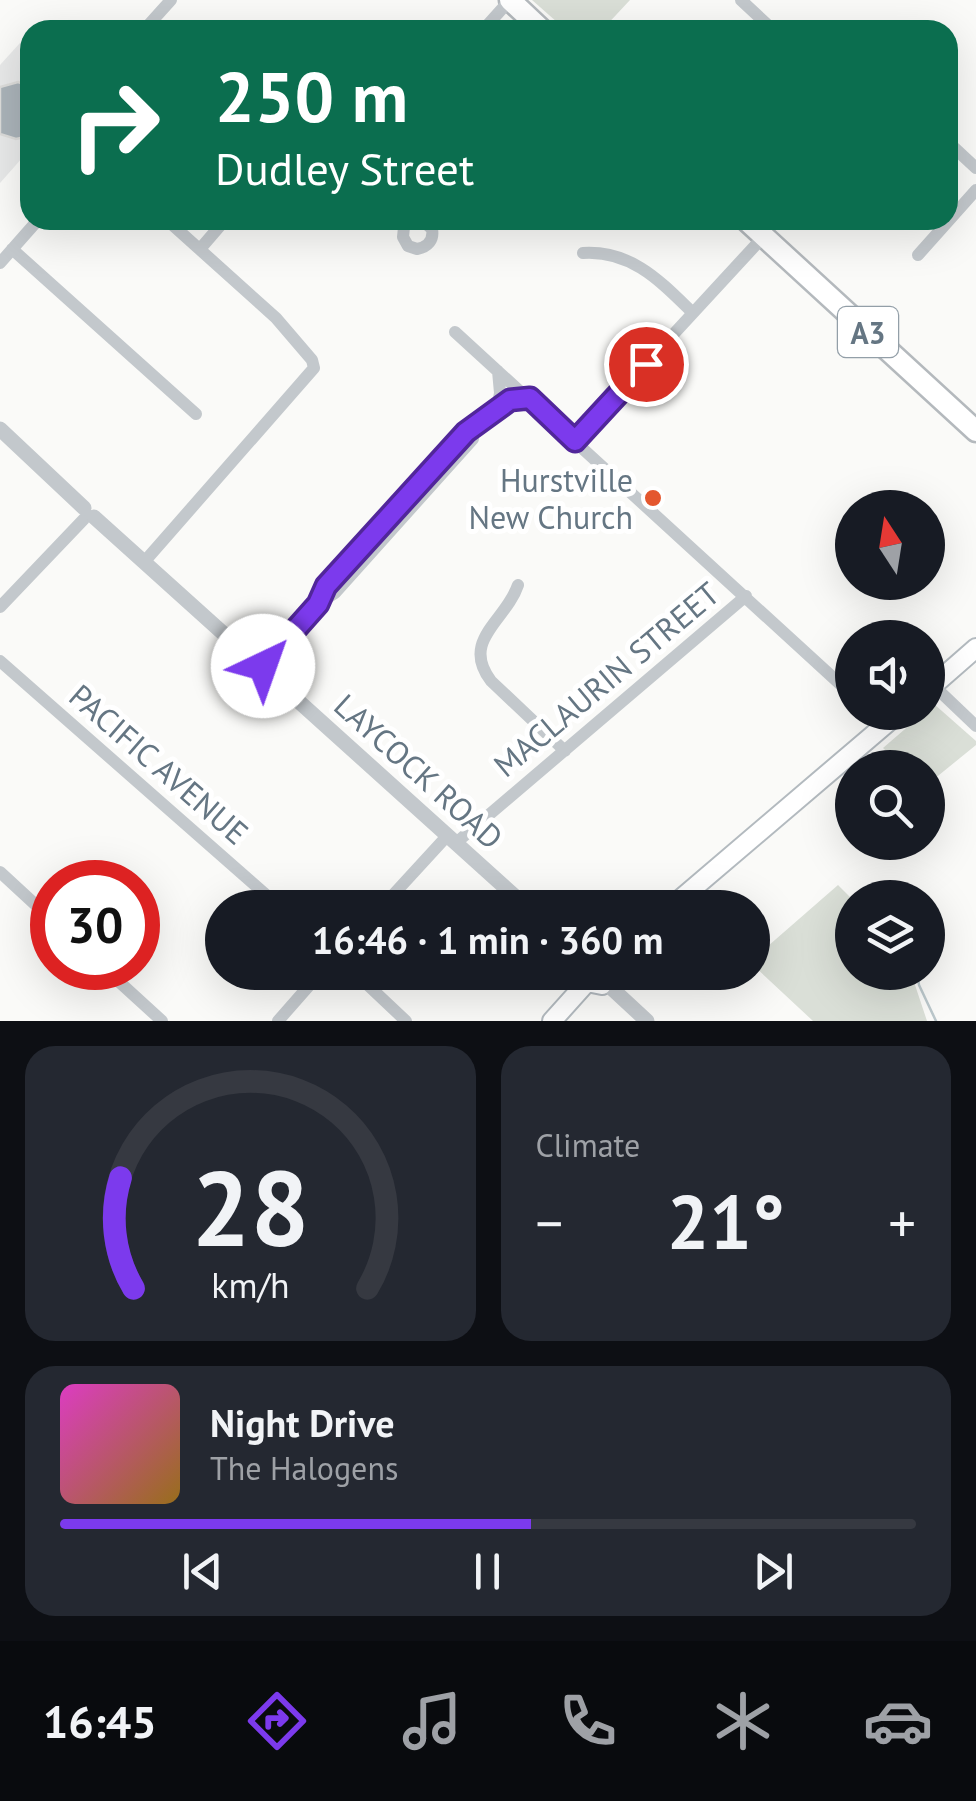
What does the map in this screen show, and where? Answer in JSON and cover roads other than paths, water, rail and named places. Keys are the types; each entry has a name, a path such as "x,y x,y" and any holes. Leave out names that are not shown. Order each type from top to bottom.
{"highway":[{"path":"510,0 531,20"},
{"name":"A3","path":"757,230 975,428"}],"main road":[{"path":"945,674 976,648"},
{"path":"690,890 870,730"},
{"path":"552,1021 584,990"}],"street":[{"path":"153,20 172,0"},
{"path":"492,20 510,0"},
{"path":"740,0 763,20"},
{"path":"958,210 976,190"},
{"path":"0,263 29,230"},
{"path":"145,560 312,373 314,363 276,318 178,230"},
{"path":"200,249 216,230"},
{"path":"403,230 402,237 408,246 417,249 427,246 432,238 430,230"},
{"path":"918,255 940,230"},
{"path":"575,441 764,236"},
{"path":"12,250 196,414"},
{"path":"583,253 604,253 631,260 652,274 693,313"},
{"path":"455,332 835,679"},
{"path":"497,409 498,370"},
{"path":"263,666 318,604 326,586 466,432 510,400 530,398"},
{"name":"LAYCOCK ROAD","path":"0,429 87,515 145,560 508,890"},
{"path":"0,607 87,515"},
{"path":"518,585 511,603 486,634 480,652 483,669 565,751"},
{"name":"MACLAURIN STREET","path":"399,890 452,838 565,751 746,596"},
{"name":"PACIFIC AVENUE","path":"0,661 261,890"},
{"path":"945,700 976,726"},
{"path":"0,872 30,900"},
{"path":"128,990 162,1021"},
{"path":"278,1021 306,990"},
{"path":"373,990 406,1021"},
{"path":"611,990 647,1021"}],"waterway":[{"path":"921,990 936,1021"}],"place":[{"name":"Hurstville New Church","path":"653,498"}]}
